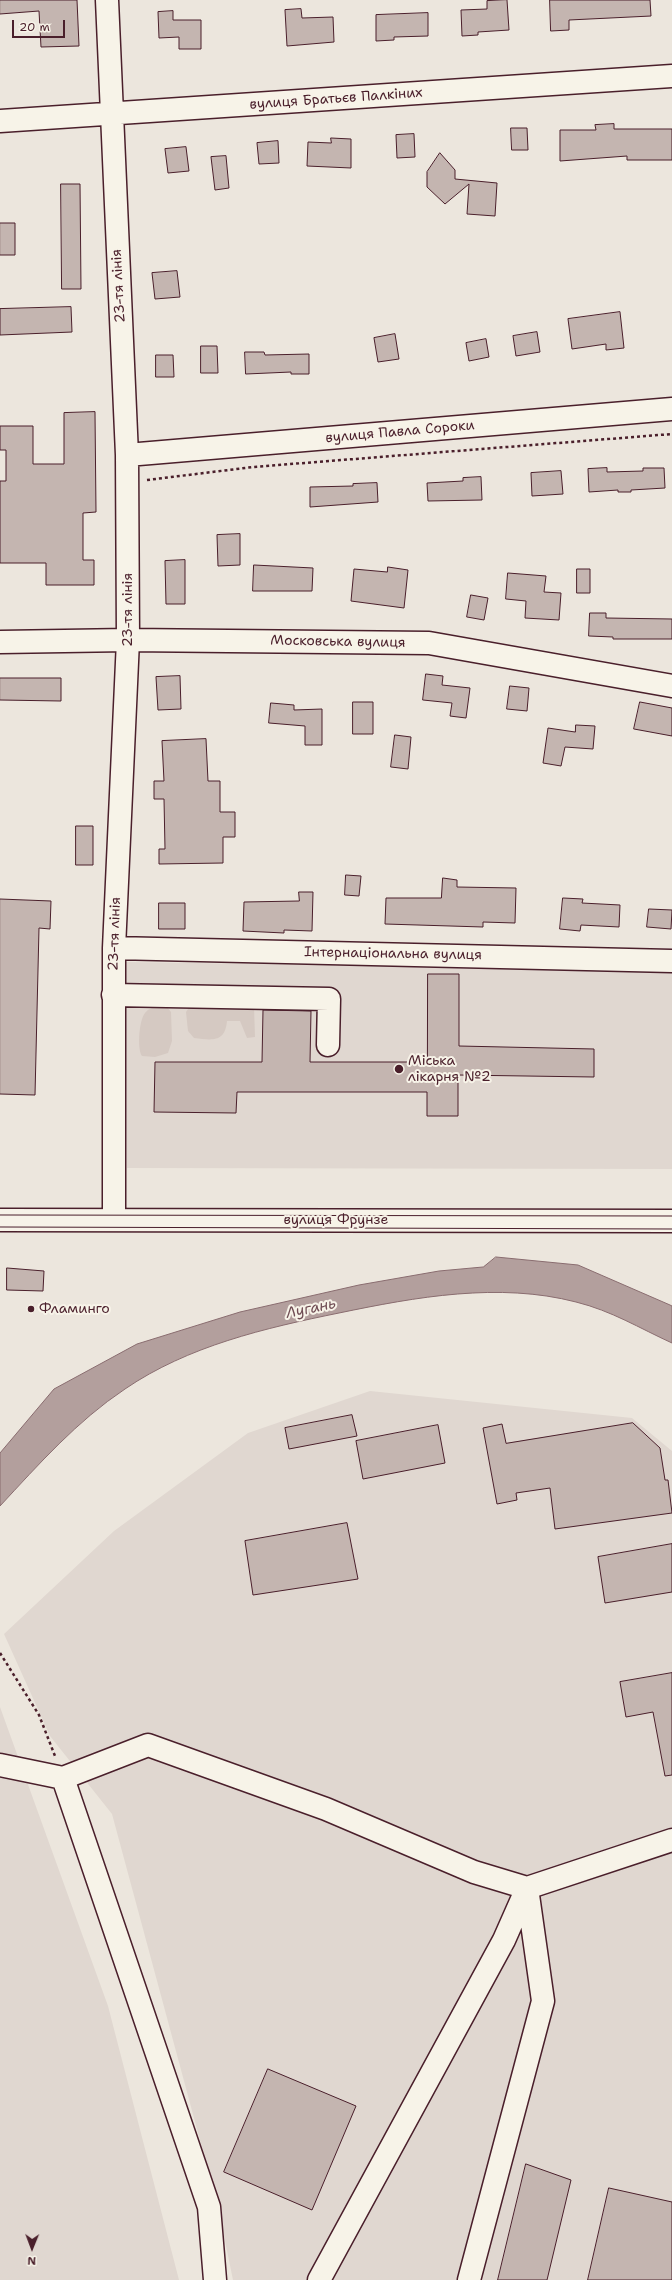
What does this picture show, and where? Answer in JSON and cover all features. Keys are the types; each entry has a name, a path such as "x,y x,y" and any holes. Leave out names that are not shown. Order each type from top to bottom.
{"street":[{"name":"23-тя лінія","path":"107,0 127,455 128,640 114,948 114,1220"},
{"name":"вулиця Братьєв Палкіних","path":"0,120 111,114 672,76"},
{"name":"вулиця Павла Сороки","path":"127,455 672,409"},
{"name":"Московська вулиця","path":"0,642 128,640 429,643 672,686"},
{"name":"Інтернаціональна вулиця","path":"114,948 672,961"},
{"path":"114,995 329,999 328,1045"},
{"name":"вулиця Фрунзе","path":"0,1220 672,1221"},
{"path":"0,1765 64,1778 148,1745 326,1809 474,1872 527,1888 672,1840"},
{"path":"64,1778 209,2207 215,2280"},
{"path":"320,2280 504,1940 527,1888"},
{"path":"468,2280 543,2001 527,1888"}],"path":[{"path":"127,483 253,468 672,434"},
{"path":"0,1653 40,1715 64,1778"}],"shaded area":[{"name":"Міська лікарня №2","path":"126,962 672,970 672,1169 127,1168"},
{"path":"190,1006 254,1007 255,1037 247,1038 240,1021 227,1021 224,1033 220,1037 212,1039 194,1038 188,1031 186,1012"},
{"path":"156,1007 167,1007 171,1012 172,1041 168,1053 155,1057 142,1056 139,1041 141,1022 146,1012"},
{"path":"370,1391 632,1418 672,1451 672,2280 233,2280 218,2207 112,1814 50,1736 4,1634 114,1531 248,1433"},
{"path":"0,1707 108,2006 179,2280 0,2280"}],"water":[{"name":"Лугань","path":"496,1257 578,1265 670,1305 672,1306 672,1343 602,1310 576,1302 547,1296 517,1293 487,1292 428,1297 368,1307 283,1325 228,1340 201,1350 149,1374 125,1389 107,1401 75,1429 44,1459 0,1506 0,1453 54,1389 137,1344 240,1312 359,1285 439,1271 483,1267"}],"building":[{"path":"0,0 77,0 79,46 41,47 39,11 0,14"},
{"path":"507,0 509,30 478,32 478,35 462,36 461,10 487,9 487,1"},
{"path":"550,0 650,0 651,16 569,20 569,30 551,31"},
{"path":"301,9 302,18 333,17 334,42 287,46 285,10"},
{"path":"173,11 173,20 201,20 201,49 179,49 179,37 159,38 158,12"},
{"path":"428,13 428,36 394,37 394,40 376,41 376,15"},
{"path":"614,124 614,129 672,129 672,160 627,160 627,156 560,161 560,130 596,130 595,125"},
{"path":"511,128 527,128 528,150 512,150"},
{"path":"414,134 415,157 397,158 396,135"},
{"path":"331,138 351,139 351,168 307,166 308,142 331,143"},
{"path":"278,141 279,163 259,164 257,143"},
{"path":"186,147 189,171 168,173 165,149"},
{"path":"440,153 455,170 455,179 497,183 495,216 467,214 469,184 445,204 427,187 427,172"},
{"path":"226,156 229,188 215,190 211,157"},
{"path":"61,184 80,184 81,289 62,289"},
{"path":"0,223 15,223 15,255 0,255"},
{"path":"177,271 180,297 155,299 152,273"},
{"path":"71,307 72,332 0,335 0,309"},
{"path":"620,312 624,348 606,350 606,344 572,349 568,319"},
{"path":"537,332 540,352 516,356 513,336"},
{"path":"395,334 399,359 378,362 374,338"},
{"path":"486,339 489,357 469,361 466,343"},
{"path":"201,346 217,346 218,373 201,373"},
{"path":"245,352 264,352 265,355 309,354 309,374 291,374 291,372 246,374"},
{"path":"156,355 173,355 174,377 156,377"},
{"path":"95,412 96,512 83,513 83,560 94,560 94,585 46,585 46,563 0,563 0,481 6,481 6,450 0,450 0,426 33,426 33,464 64,464 64,413"},
{"path":"607,468 607,472 643,471 643,468 664,468 665,488 631,490 631,492 618,492 618,490 589,492 588,469"},
{"path":"561,471 563,494 532,496 531,473"},
{"path":"481,477 482,500 428,501 427,483 463,481 463,478"},
{"path":"377,483 378,502 310,507 310,487 353,486 353,484"},
{"path":"240,534 240,565 218,566 217,535"},
{"path":"185,560 185,604 166,604 165,561"},
{"path":"254,565 313,568 312,591 253,591"},
{"path":"388,567 408,570 404,608 351,601 354,569 387,572"},
{"path":"577,569 590,569 590,593 577,593"},
{"path":"508,573 546,576 544,592 561,593 559,620 525,618 526,601 506,599"},
{"path":"471,595 488,598 484,620 467,617"},
{"path":"590,613 606,613 606,618 672,619 672,639 613,639 613,637 589,636"},
{"path":"426,674 443,676 442,685 470,688 466,718 450,716 452,703 423,700"},
{"path":"180,676 181,709 158,710 156,677"},
{"path":"0,678 61,678 61,701 0,700"},
{"path":"510,686 529,688 527,711 507,709"},
{"path":"353,702 373,702 373,734 353,734"},
{"path":"640,702 672,708 672,736 634,729"},
{"path":"271,703 294,705 294,710 322,709 322,745 305,745 305,726 269,723"},
{"path":"576,725 595,726 593,749 565,747 561,766 543,763 548,728 575,732"},
{"path":"395,735 411,737 408,769 391,767"},
{"path":"206,739 208,781 220,781 220,812 235,812 235,837 223,837 223,863 159,864 159,849 165,849 164,799 154,799 154,781 164,781 162,741"},
{"path":"76,826 93,826 93,865 76,865"},
{"path":"346,875 361,876 359,896 345,895"},
{"path":"443,878 457,880 457,887 516,888 515,923 483,922 483,927 385,924 386,898 441,898"},
{"path":"299,892 313,892 312,931 284,930 284,933 243,931 244,902 299,901"},
{"path":"563,898 583,899 582,903 620,905 619,927 581,925 580,931 560,929"},
{"path":"0,899 51,901 50,929 39,928 35,1095 0,1094"},
{"path":"159,903 185,903 185,929 159,929"},
{"path":"649,909 672,910 671,929 647,927"},
{"path":"428,974 459,974 459,1046 594,1049 594,1077 458,1075 458,1116 427,1116 427,1092 237,1092 236,1113 154,1112 155,1062 262,1062 263,1010 311,1011 310,1062 427,1062"},
{"path":"7,1268 44,1271 43,1291 7,1290"},
{"path":"352,1415 357,1436 289,1449 285,1428"},
{"path":"633,1423 660,1448 665,1480 668,1480 672,1513 555,1529 550,1488 516,1493 517,1500 497,1504 483,1428 502,1424 506,1443"},
{"path":"438,1425 445,1463 363,1479 356,1441"},
{"path":"347,1523 358,1579 253,1595 245,1541"},
{"path":"672,1544 672,1592 605,1603 598,1557"},
{"path":"672,1673 672,1775 665,1776 653,1712 626,1717 620,1682"},
{"path":"268,2069 356,2106 312,2210 224,2172"},
{"path":"526,2164 571,2180 547,2280 498,2280"},
{"path":"609,2188 672,2202 672,2280 588,2280"}],"tram line":[{"path":"0,1215 672,1216"},
{"path":"0,1227 672,1229"}],"place":[{"name":"Міська лікарня №2","path":"399,1069"},
{"name":"Фламинго","path":"31,1309"}]}
